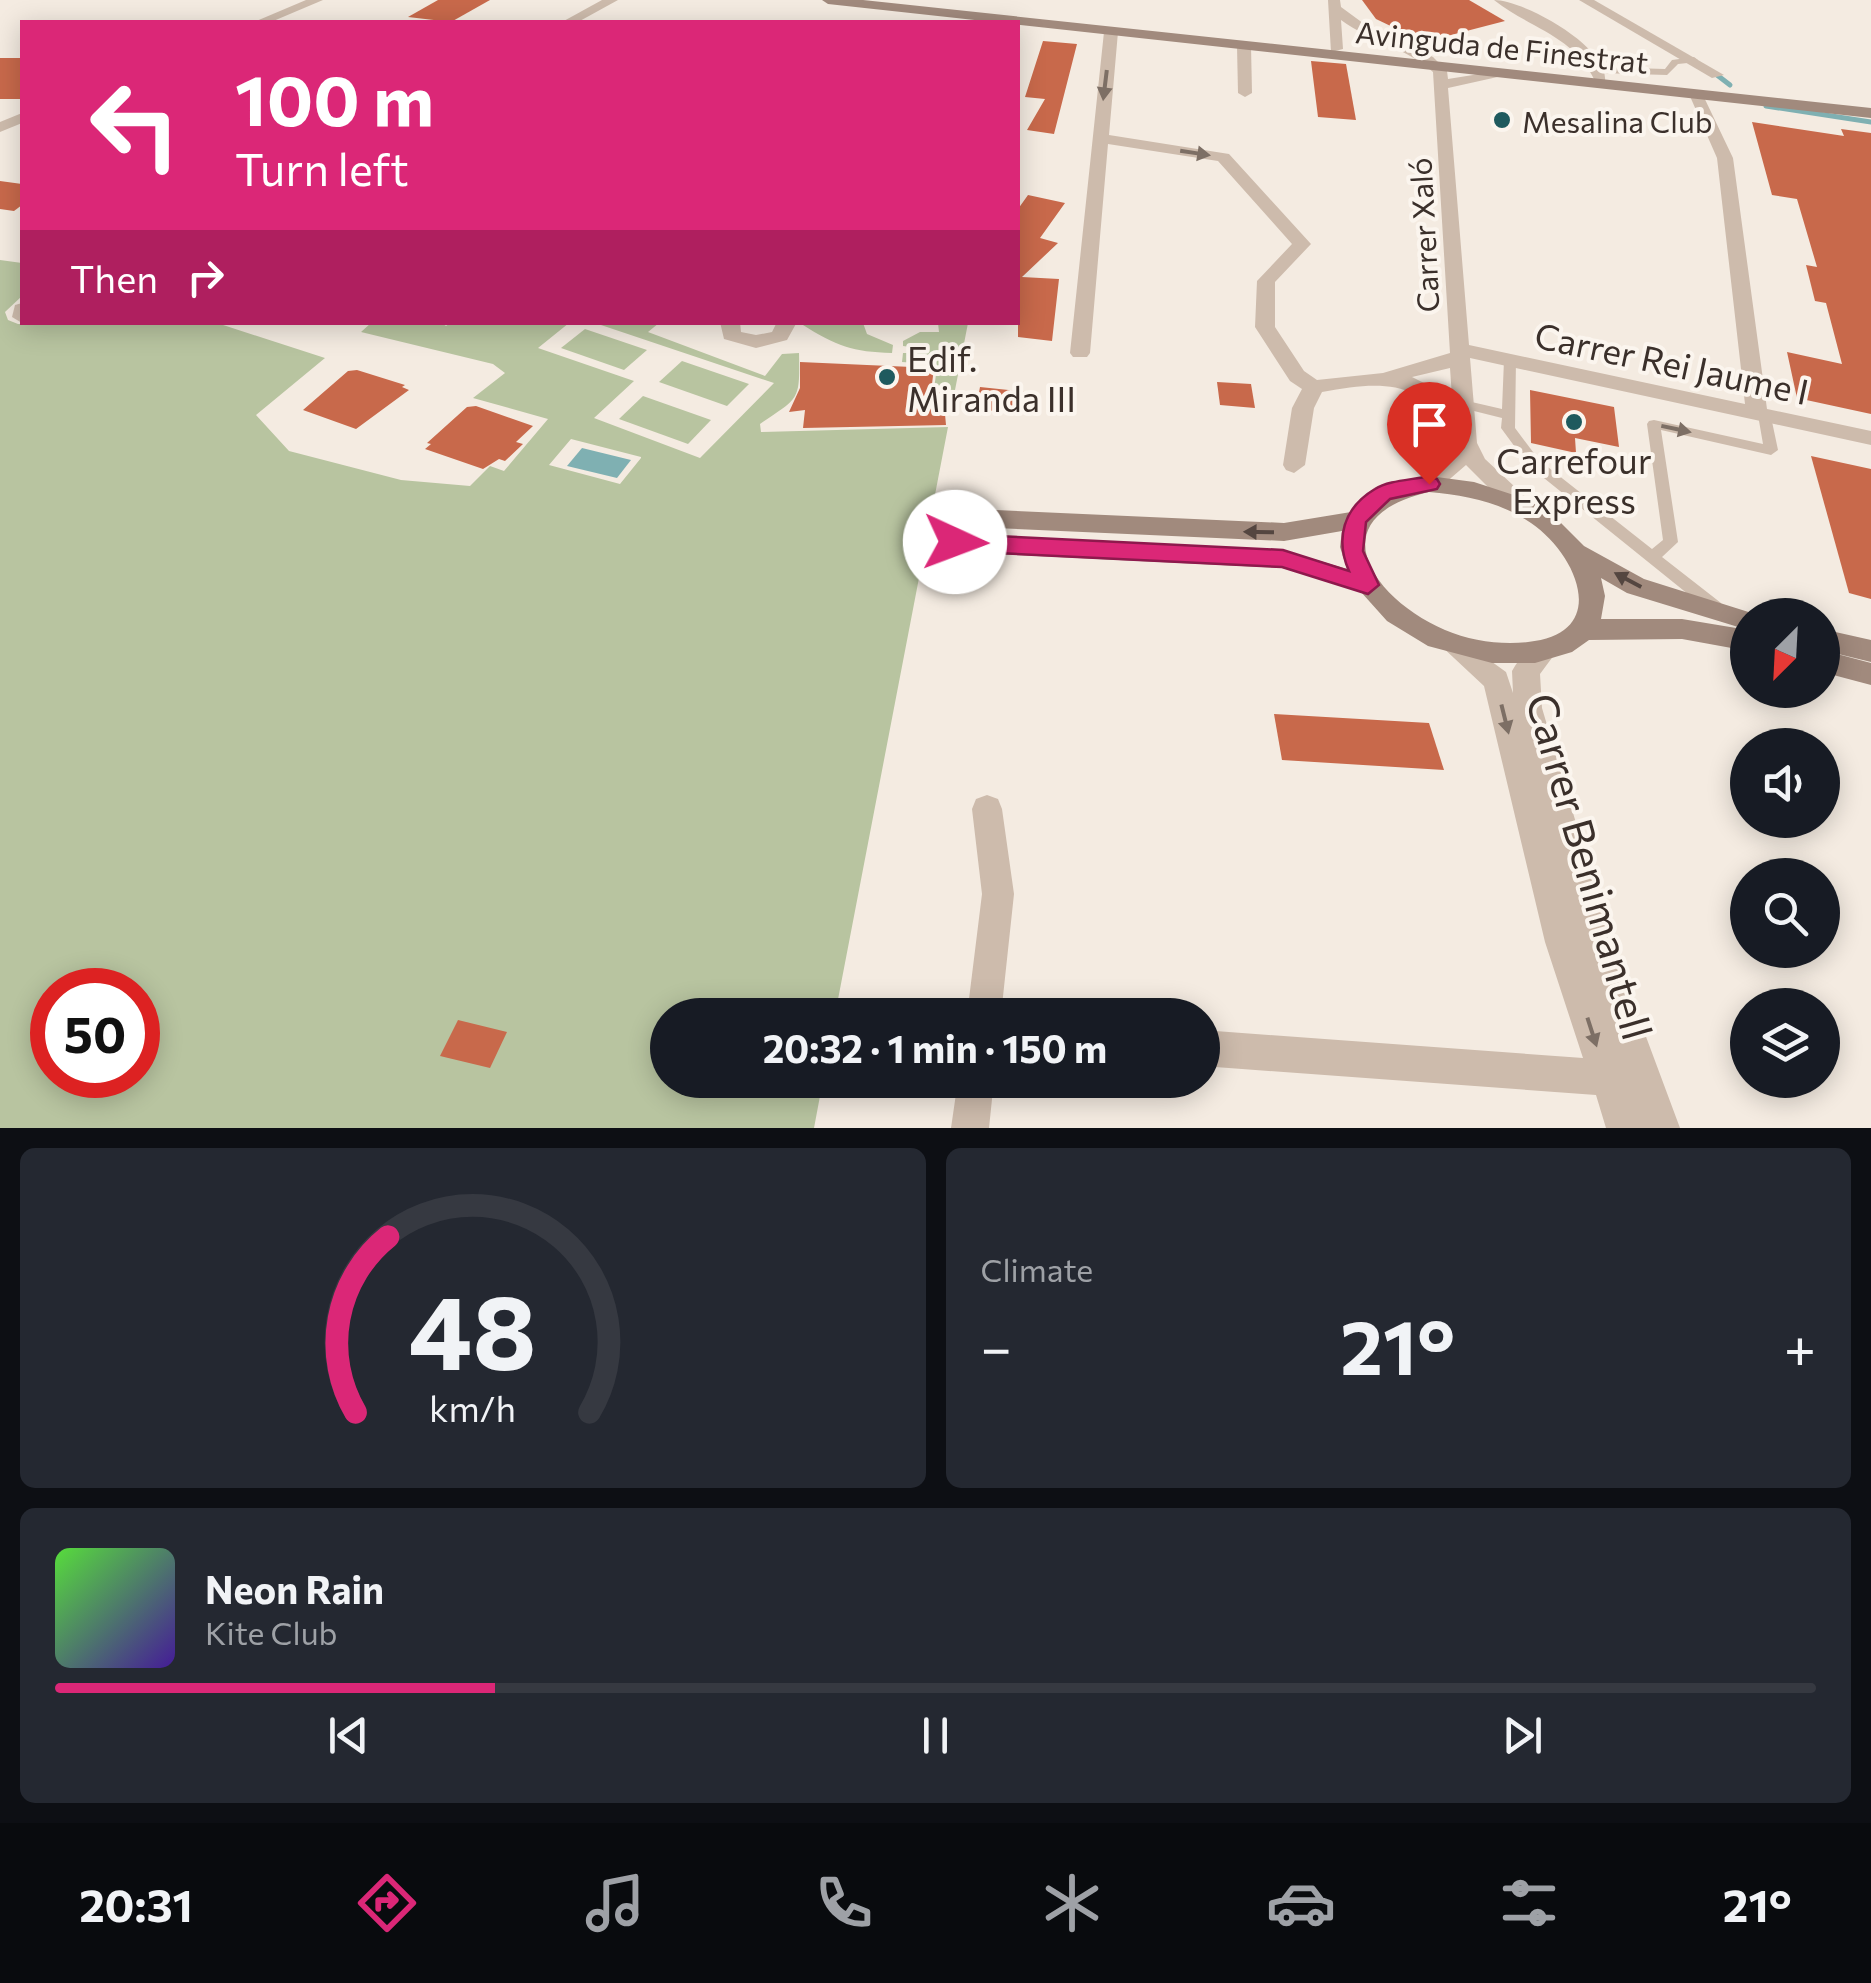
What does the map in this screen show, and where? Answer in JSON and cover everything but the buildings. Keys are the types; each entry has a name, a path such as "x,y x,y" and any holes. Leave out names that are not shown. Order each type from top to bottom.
{"main road":[{"path":"828,0 890,3 1013,18"},
{"path":"890,3 978,20"},
{"name":"Avinguda de Finestrat","path":"1013,18 1362,59 1436,72"},
{"name":"Avinguda de Finestrat","path":"1013,18 1336,50 1436,72"},
{"name":"Avinguda de Finestrat","path":"1454,63 1600,74 1871,110"},
{"name":"Avinguda de Finestrat","path":"1504,74 1871,110"},
{"path":"1355,520 1352,551 1368,585 1403,619 1452,644 1516,654 1544,651 1566,643 1582,630 1592,614 1595,594 1590,574 1563,536 1522,507 1460,486 1429,484 1383,494 1355,520 1284,532 953,530 1283,558 1368,585"},
{"path":"1578,553 1636,586 1730,614"},
{"path":"1582,630 1682,629 1730,638"},
{"path":"1840,642 1871,650"},
{"path":"1840,666 1871,674"}],"street":[{"path":"266,20 317,0"},
{"path":"556,20 591,0"},
{"path":"574,20 612,0"},
{"path":"1500,0 1588,52 1600,74"},
{"path":"1585,0 1717,75"},
{"path":"1336,5 1336,50"},
{"path":"1336,5 1366,32 1436,72"},
{"path":"1080,353 1111,32"},
{"path":"1244,46 1244,94"},
{"name":"Avinguda de Finestrat","path":"1311,53 1336,50 1362,59"},
{"path":"1311,53 1468,77 1504,74"},
{"path":"1436,72 1454,63"},
{"name":"Carrer Xaló","path":"1436,72 1464,423"},
{"path":"1696,94 1725,158 1761,414"},
{"path":"1098,138 1223,158 1302,244 1266,281 1265,327 1306,382 1294,465"},
{"path":"730,325 731,335 744,342 763,342 780,336 786,325"},
{"path":"1306,382 1436,366 1460,352"},
{"name":"Carrer Rei Jaume I","path":"1460,352 1871,438"},
{"path":"1373,376 1420,385 1446,399 1464,423 1476,463 1522,507"},
{"path":"1429,484 1457,461 1464,423"},
{"name":"Carrer Benimantell","path":"1452,644 1496,680 1562,942 1625,1128"},
{"name":"Carrer Benimantell","path":"1544,651 1526,671 1528,708 1596,948 1661,1128"},
{"path":"986,998 998,894 987,810"},
{"path":"1220,1049 1644,1080"},
{"path":"970,1128 974,1098"}],"lane":[{"path":"1600,74 1667,72 1675,62 1694,60"},
{"path":"1510,360 1508,428 1534,463 1651,558 1730,613"},
{"path":"1464,423 1508,414"},
{"path":"1651,558 1671,542 1654,424 1771,450 1761,414"}],"green space":[{"path":"0,260 20,263 20,298 5,312 8,320 20,325 223,325 325,358 256,415 289,451 401,480 470,486 490,466 504,471 548,419 473,398 505,373 493,364 361,332 369,325 567,325 538,348 634,381 594,418 700,458 774,383 601,325 657,325 648,332 765,376 782,354 799,353 799,381 794,397 760,424 761,432 948,427 838,998 650,998 650,1098 820,1098 814,1128 0,1128","holes":["571,439 641,458 620,484 549,465"]},
{"path":"803,325 864,325 867,334 893,345 892,353 845,347"},
{"path":"938,325 968,325 955,390 934,389 937,367 933,364 902,362 903,353 918,353 919,348 903,346 903,341 920,332 939,332"},
{"path":"585,329 647,350 624,370 561,348"},
{"path":"682,361 749,384 727,406 659,382"},
{"path":"643,396 711,420 688,444 619,419"}],"water":[{"path":"582,448 631,460 617,478 567,466"}],"waterway":[{"path":"1717,75 1730,85"},
{"path":"1766,106 1871,122"}],"place":[{"name":"Mesalina Club","path":"1502,120"},
{"name":"Edif. Miranda III","path":"887,377"},
{"name":"Carrefour Express","path":"1574,422"}],"route":[{"path":"955,542 1283,558 1368,585 1352,551 1355,520 1366,505 1383,494 1404,486 1429,484"}]}
